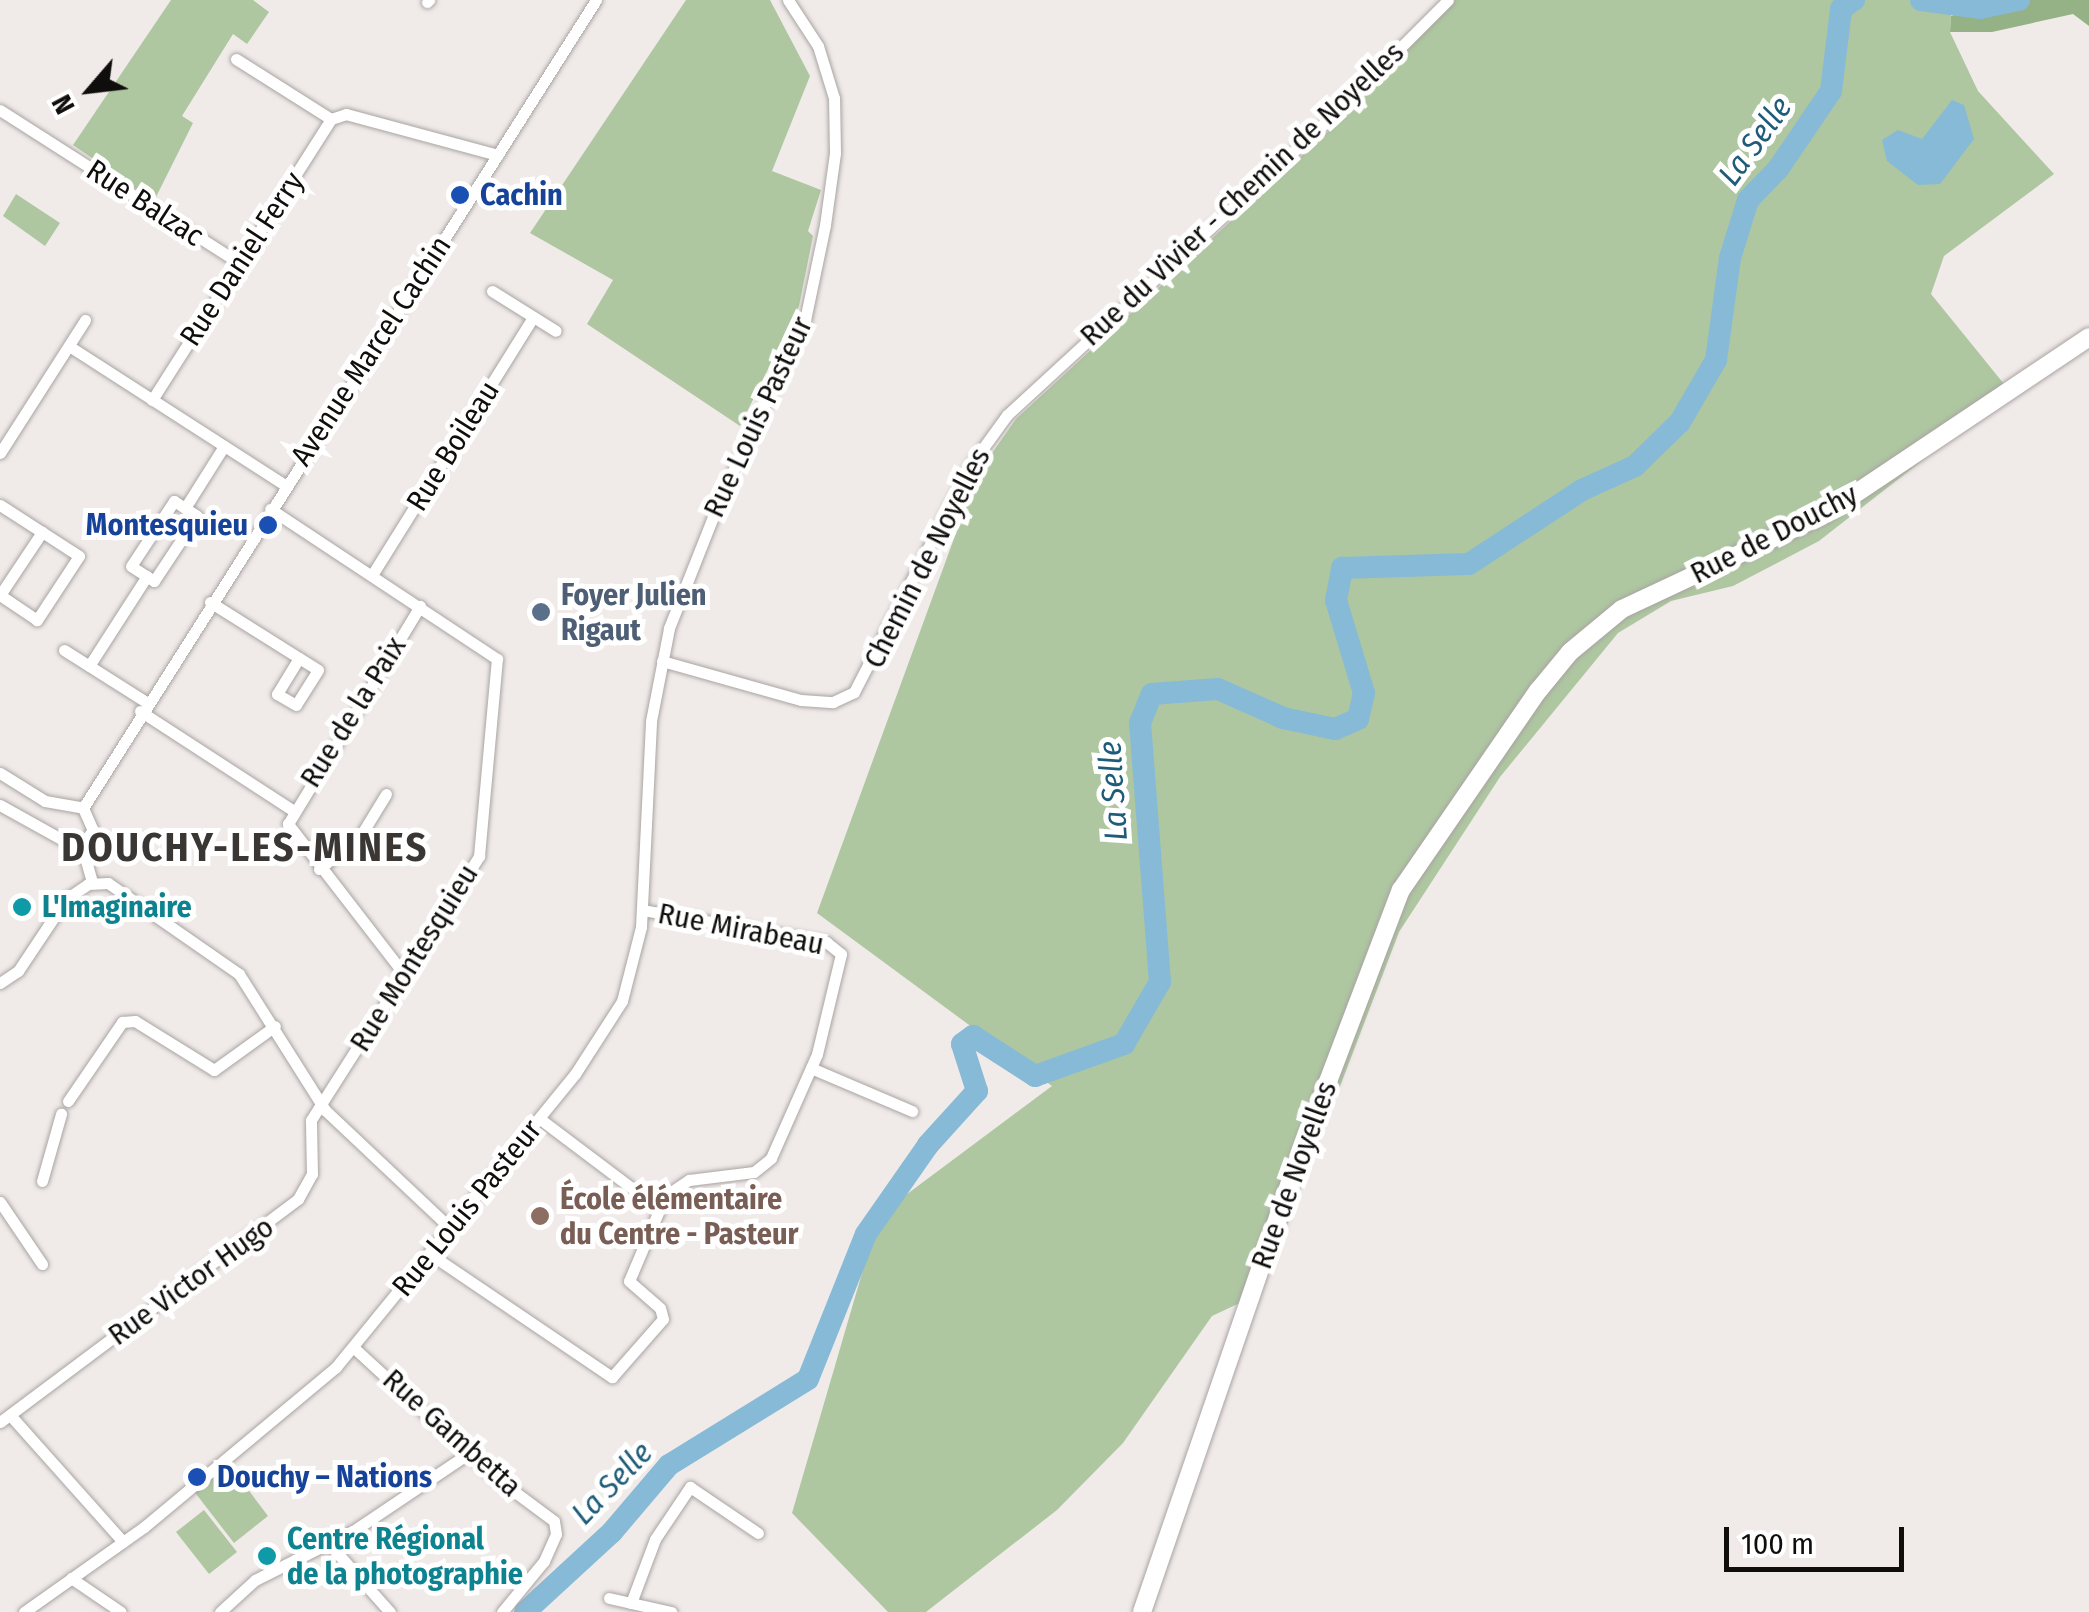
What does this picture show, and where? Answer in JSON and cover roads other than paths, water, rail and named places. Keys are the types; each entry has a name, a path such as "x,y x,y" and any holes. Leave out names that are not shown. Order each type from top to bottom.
{"street":[{"name":"Avenue Marcel Cachin","path":"83,808 143,707 596,0"},
{"name":"Rue Louis Pasteur","path":"24,1612 123,1542 314,1388 354,1347 448,1226 540,1119 622,1002 643,910 651,721 662,661 687,574 814,290 834,164 834,98 818,46 788,0"},
{"name":"Rue du Vivier - Chemin de Noyelles","path":"1036,387 1314,134 1448,0"},
{"path":"236,59 332,119 346,114 498,155"},
{"name":"Rue Balzac","path":"0,110 239,264"},
{"name":"Rue Daniel Ferry","path":"152,400 332,119"},
{"path":"492,291 556,331"},
{"name":"Rue Boileau","path":"372,575 533,317"},
{"path":"0,453 85,320"},
{"name":"Rue de Douchy","path":"1490,760 1561,662 1611,617 1824,514 2089,337"},
{"path":"69,346 285,485"},
{"name":"Chemin de Noyelles","path":"662,661 801,700 834,702 859,686 976,457 1036,387"},
{"path":"185,508 224,446"},
{"path":"174,501 185,508 197,516 154,582 131,566 174,501"},
{"path":"0,505 42,532 79,556 38,620 0,595 42,532"},
{"name":"Rue Montesquieu","path":"270,509 491,651 500,673 479,856 321,1104"},
{"path":"89,666 146,576"},
{"path":"210,602 300,658"},
{"name":"Rue de la Paix","path":"404,974 291,832 291,809 420,606"},
{"path":"64,650 291,809"},
{"name":"Rue de Noyelles","path":"1142,1612 1294,1171 1396,903 1490,760"},
{"path":"0,773 67,807 83,808 94,825 81,843"},
{"path":"319,868 361,835 386,794"},
{"path":"0,805 60,838 81,843"},
{"path":"60,838 56,819 67,807"},
{"path":"81,843 92,882"},
{"path":"0,983 18,971 66,898 92,882 108,883 216,953 244,980 321,1104 448,1226"},
{"name":"Rue Mirabeau","path":"643,910 839,950 842,969 811,1068"},
{"path":"68,1102 126,1020 214,1070 275,1026"},
{"path":"430,1254 604,1375 623,1370 664,1315 629,1280 658,1208 684,1181 764,1167 811,1068 912,1111"},
{"name":"Rue Victor Hugo","path":"5,1418 288,1210 312,1174 308,1129 321,1104"},
{"path":"42,1181 62,1114"},
{"path":"540,1119 658,1208"},
{"path":"0,1202 42,1264"},
{"name":"Rue Gambetta","path":"354,1347 469,1453 551,1518 557,1530 547,1556 502,1612"},
{"path":"5,1418 123,1542"},
{"path":"220,1612 256,1580 330,1544 469,1453"},
{"path":"631,1603 655,1539 690,1487 758,1533"},
{"path":"330,1544 390,1612"},
{"path":"72,1578 121,1612"},
{"path":"609,1598 672,1612"}],"water":[{"path":"1952,100 1964,105 1974,139 1940,184 1918,185 1887,161 1882,140 1898,130 1922,139"}],"waterway":[{"name":"La Selle","path":"525,1612 612,1532 669,1465 808,1379 866,1234 928,1145 977,1091 962,1044 973,1036 1035,1076 1124,1044 1160,982 1140,723 1152,694 1218,689 1283,718 1335,729 1358,719 1364,693 1336,600 1342,568 1469,564 1582,490 1635,466 1680,422 1716,360 1730,258 1748,200 1778,169 1831,91 1841,9 1854,0"},
{"name":"La Selle","path":"1921,0 1980,8 2019,0"}],"place":[{"name":"Cachin","path":"460,195"},
{"name":"Montesquieu","path":"268,525"},
{"name":"Foyer Julien Rigaut","path":"541,612"},
{"name":"L'Imaginaire","path":"22,907"},
{"name":"École élémentaire du Centre - Pasteur","path":"540,1216"},
{"name":"Douchy – Nations","path":"197,1477"},
{"name":"Centre Régional de la photographie","path":"267,1556"}],"district":[{"name":"DOUCHY-LES-MINES","path":"245,848"}]}
